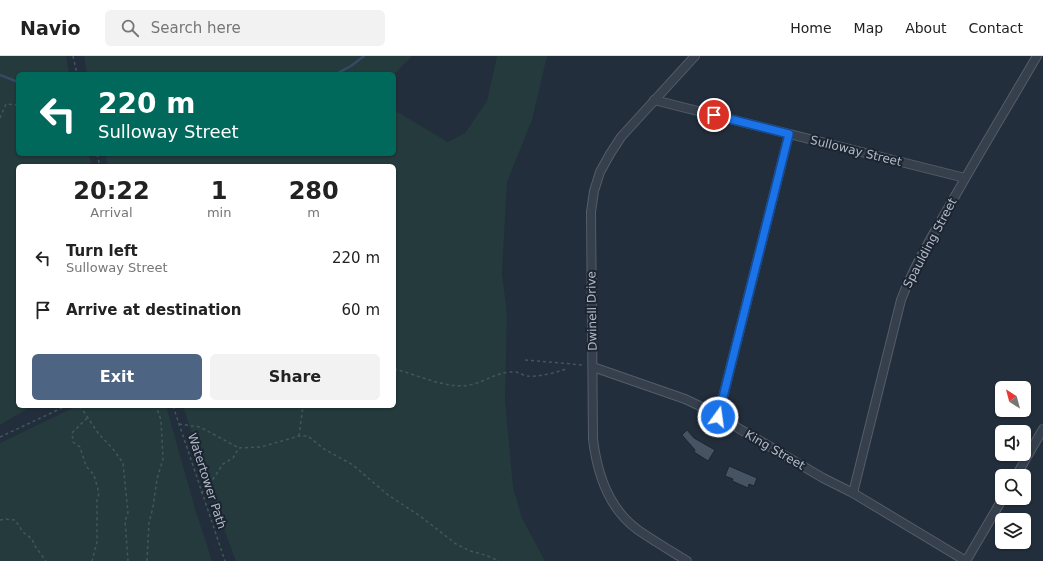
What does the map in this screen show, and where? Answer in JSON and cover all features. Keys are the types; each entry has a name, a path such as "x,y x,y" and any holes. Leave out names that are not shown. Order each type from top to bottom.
{"street":[{"name":"Dwinell Drive","path":"687,561 637,529 622,514 602,479 596,459 593,439 591,212 594,191 600,172 621,137 695,56"},
{"name":"Spaulding Street","path":"853,493 902,300 918,262 965,178 1037,56"},
{"name":"Sulloway Street","path":"654,100 965,178"},
{"path":"718,417 789,134"},
{"name":"King Street","path":"593,367 685,399 828,481 853,493 966,561"},
{"path":"1020,469 1043,429"},
{"path":"966,561 999,505"}],"path":[{"path":"73,56 77,72"},
{"path":"0,118 6,104 16,105"},
{"path":"525,360 593,367"},
{"path":"396,370 414,374 435,382 458,386 475,384 494,376 514,371 527,376 548,375 566,369"},
{"path":"0,437 62,408"},
{"path":"81,408 98,433 113,449 124,464 128,513 125,521 128,561"},
{"path":"147,561 149,523 157,479 163,459 160,420 157,408"},
{"name":"Watertower Path","path":"174,408 225,561"},
{"path":"299,436 303,408"},
{"path":"87,418 72,433 73,442 80,447 86,466 94,475 99,493 97,500 97,542 92,561"},
{"path":"179,424 200,427 239,448 250,448 299,436 308,436 324,449 353,465 388,495 420,516 456,544 470,551 499,561"},
{"path":"201,493 207,488 223,464 233,458 239,448"},
{"path":"0,520 14,520 23,532 32,539 35,546 46,561"}],"green space":[{"path":"0,56 66,56 69,72 16,72 16,156 89,156 91,164 16,164 16,408 29,408 0,425"},
{"path":"84,56 412,56 396,72 87,72"},
{"path":"497,56 547,56 532,120 507,182 502,274 507,313 505,400 513,487 522,518 545,561 236,561 215,505 184,408 396,408 396,164 108,164 106,156 396,156 396,111 448,142 465,133 487,101"},
{"path":"73,408 167,408 196,512 212,561 0,561 0,443"}],"building":[{"path":"687,430 694,438 715,450 708,461 694,452 695,450 682,435"},
{"path":"729,466 757,478 754,486 749,484 748,488 725,476"}],"waterway":[{"path":"340,72 364,56"},
{"path":"0,75 16,81"}],"route":[{"path":"714,115 789,134 718,417"}]}
